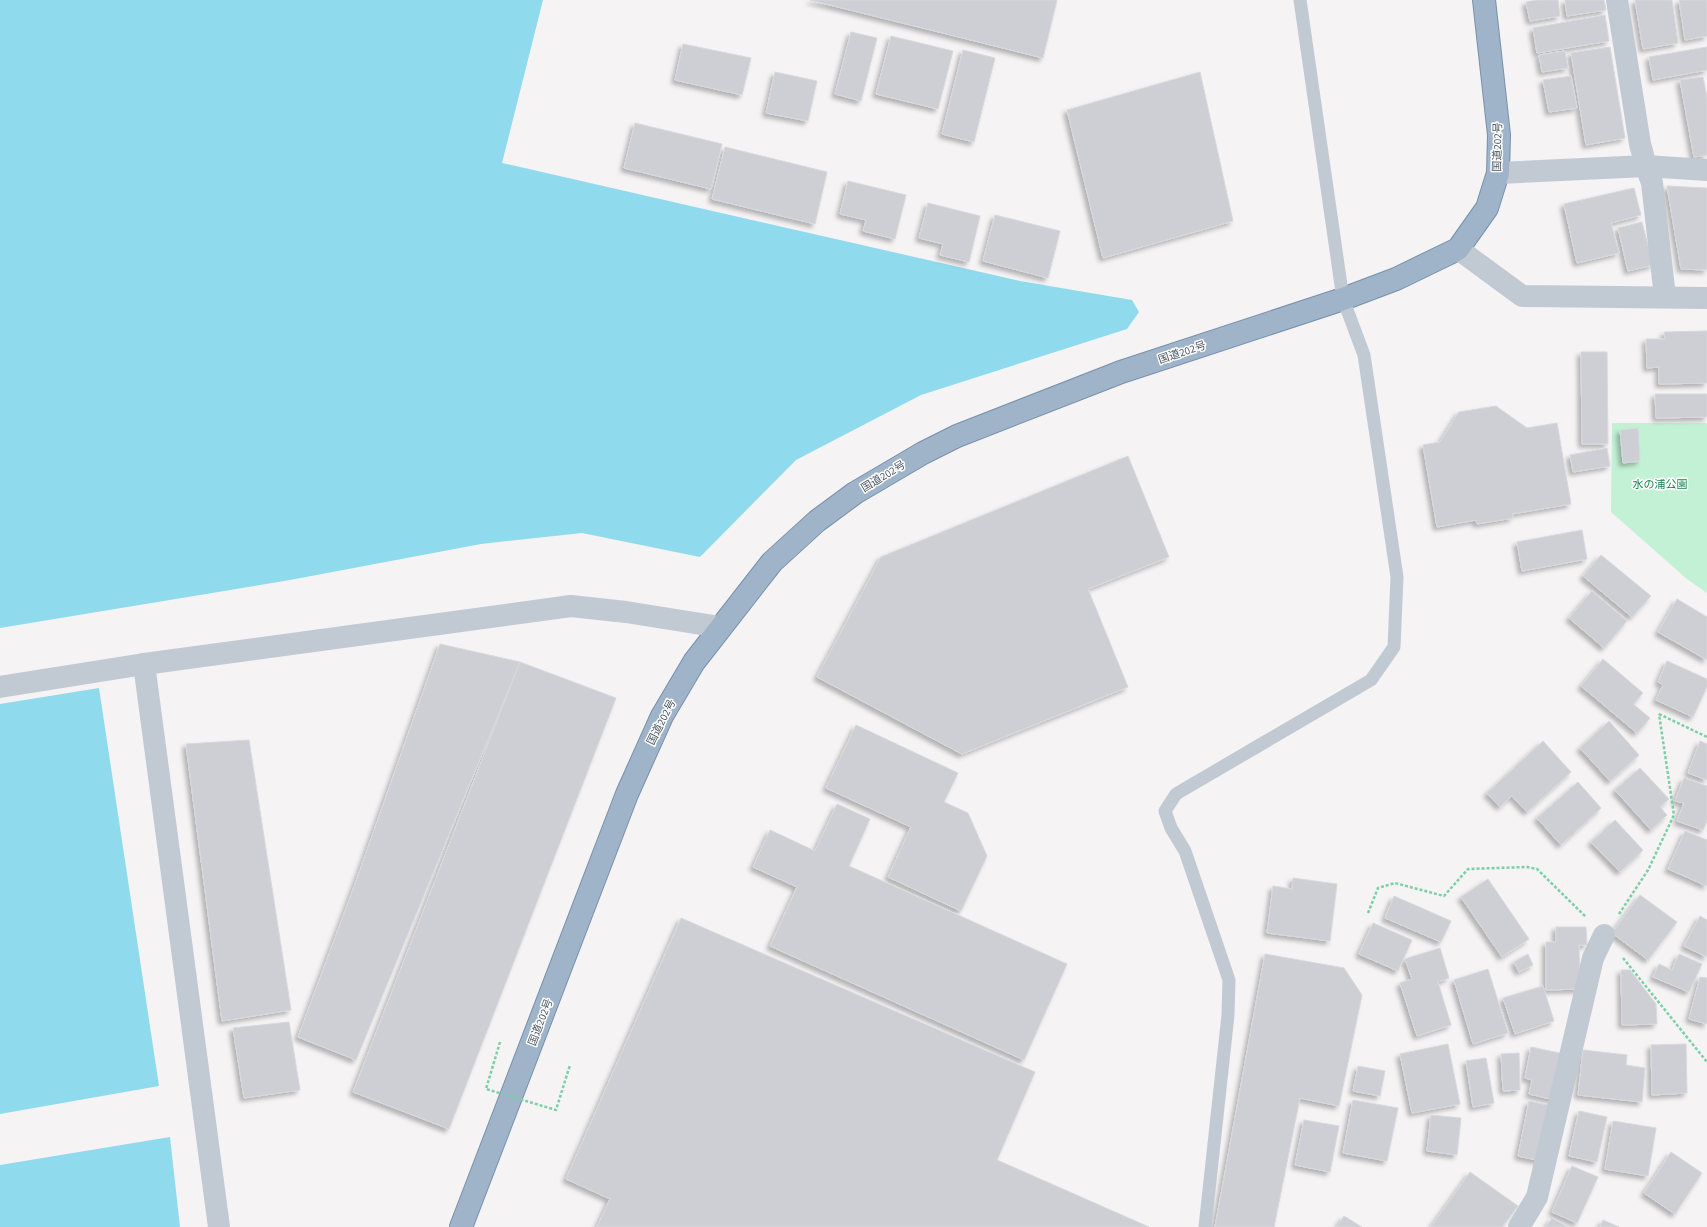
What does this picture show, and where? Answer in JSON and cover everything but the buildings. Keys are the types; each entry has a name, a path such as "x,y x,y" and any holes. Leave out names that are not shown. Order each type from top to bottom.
{"highway":[{"name":"国道202号","path":"461,1227 627,794 662,716 694,662 772,562 817,521 855,493 922,453 957,436 1121,372 1343,299 1396,279 1458,249 1486,208 1498,172 1499,135 1484,0"}],"street":[{"path":"1617,0 1640,144 1652,183 1665,297"},
{"path":"1498,172 1646,166 1707,170"},
{"path":"1458,249 1522,296 1707,298"},
{"path":"0,687 144,664 571,606 626,612 720,628"},
{"path":"144,664 219,1227"},
{"path":"1519,1227 1537,1197 1593,958 1604,935"}],"lane":[{"path":"1205,1227 1228,1015 1229,980 1185,851 1171,828 1165,811 1176,794 1371,680 1394,647 1397,578 1364,355 1343,299 1300,0"}],"path":[{"path":"1604,935 1648,870 1674,815 1659,714 1707,737"},
{"path":"1368,913 1378,888 1388,884 1395,883 1444,896 1468,869 1527,867 1537,869 1604,935 1707,1062"},
{"path":"500,1042 486,1089 556,1110 570,1064"}],"green space":[{"name":"水の浦公園","path":"1612,423 1707,423 1707,593 1687,579 1611,512"}],"water":[{"path":"0,0 543,0 502,163 1020,281 1132,300 1139,312 1127,329 921,395 796,460 700,557 582,533 481,544 290,580 0,628"},
{"path":"99,688 159,1086 0,1114 0,704"},
{"path":"170,1137 180,1227 0,1227 0,1165"}]}
